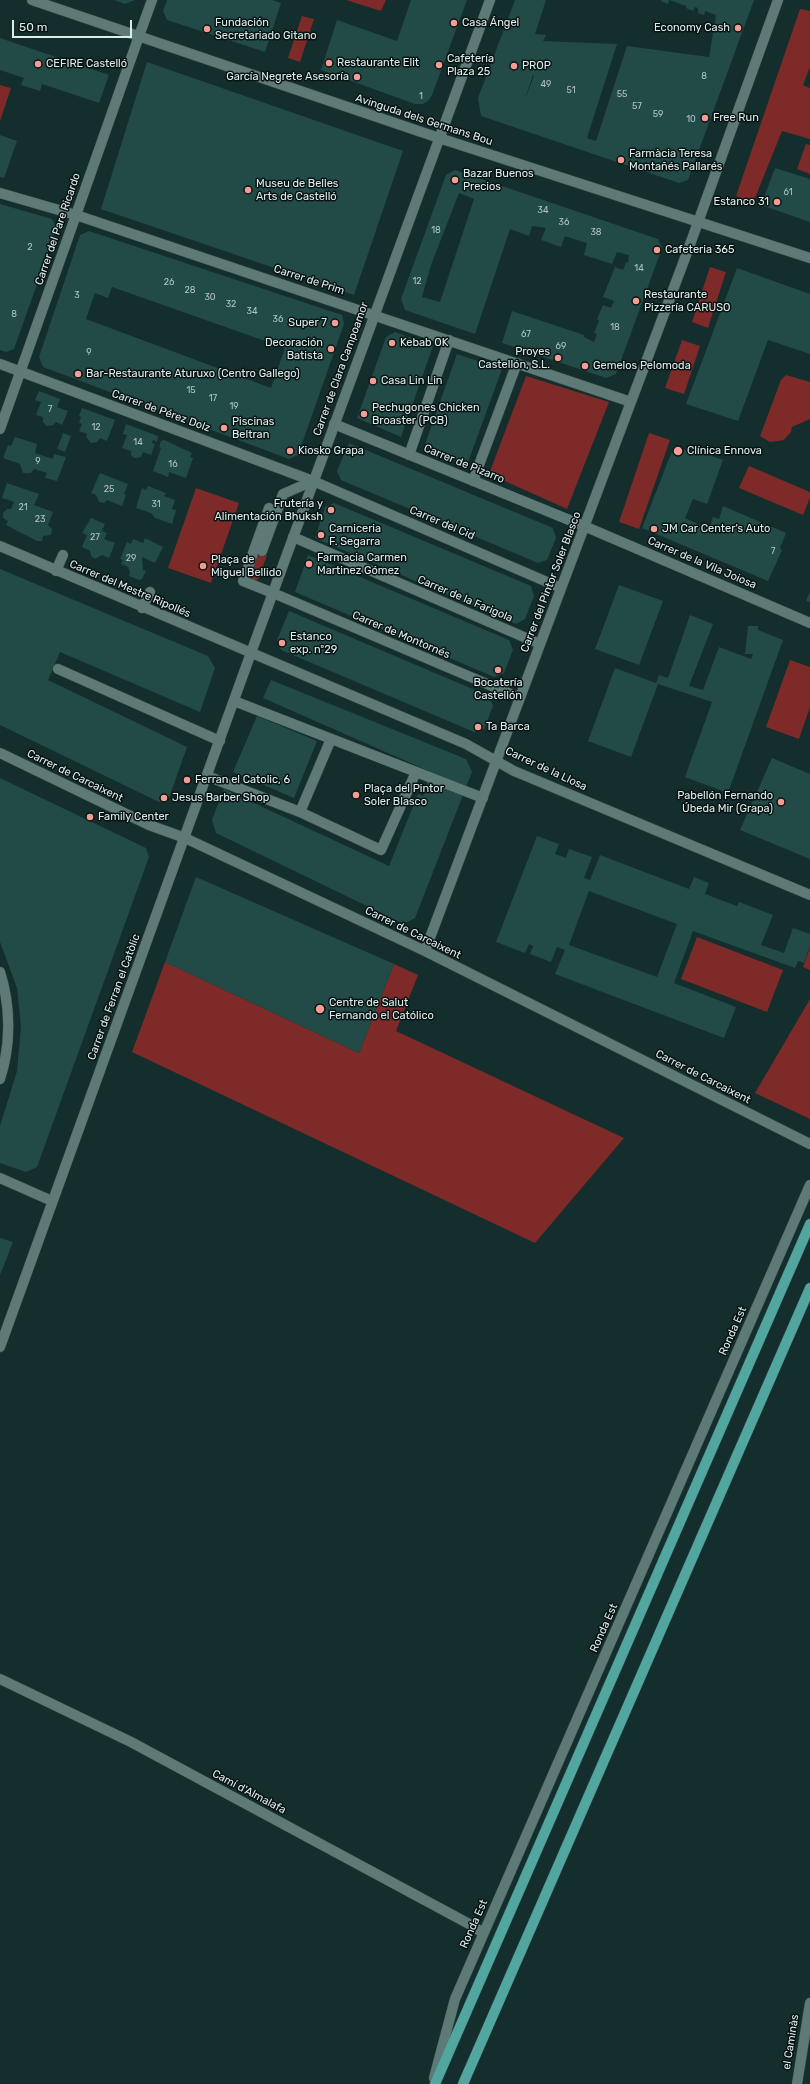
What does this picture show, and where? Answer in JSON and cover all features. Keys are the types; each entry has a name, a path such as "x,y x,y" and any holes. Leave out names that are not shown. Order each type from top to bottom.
{"main road":[{"name":"Ronda Est","path":"434,2084 810,1224"},
{"path":"463,2084 810,1288"}],"street":[{"name":"Avinguda dels Germans Bou","path":"32,0 439,138 810,258"},
{"name":"Carrer del Pare Ricardo","path":"0,429 152,0"},
{"name":"Carrer de Clara Campoamor","path":"250,654 490,0"},
{"name":"Carrer del Pintor Soler Blasco","path":"425,952 631,402 778,0"},
{"name":"Carrer de Prim","path":"0,193 76,215 631,402"},
{"path":"409,455 449,340"},
{"name":"Carrer de Pérez Dolz","path":"0,364 313,481"},
{"path":"473,481 517,364"},
{"name":"Carrer de Pizarro","path":"334,424 584,526"},
{"path":"262,551 283,494 313,481"},
{"name":"Carrer del Cid","path":"313,481 561,588"},
{"name":"Carrer de Montornés","path":"269,508 243,581 520,698"},
{"name":"Carrer de la Vila Joiosa","path":"584,526 810,623"},
{"name":"Carrer de la Farigola","path":"293,537 540,644"},
{"name":"Carrer del Mestre Ripollés","path":"0,546 250,654"},
{"path":"56,571 63,555"},
{"path":"142,608 150,592"},
{"name":"Carrer de Ferran el Catòlic","path":"0,1347 220,741 250,654"},
{"name":"Carrer de la Llosa","path":"250,654 466,744 497,760 514,771 810,895"},
{"path":"58,669 220,741"},
{"path":"234,700 483,798"},
{"path":"300,812 331,739"},
{"name":"Carrer de Carcaixent","path":"0,753 149,825 185,838 425,952 810,1144"},
{"path":"207,776 300,812 382,850 416,772"},
{"path":"0,972 9,1014 5,1064 0,1080"},
{"path":"0,1178 52,1201"},
{"name":"Ronda Est","path":"434,2084 455,1999 810,1185"},
{"name":"Camí d'Almalafa","path":"0,1679 131,1742 471,1925 483,1934"},
{"name":"el Caminàs","path":"797,2084 810,2003"}],"shaded area":[{"path":"346,0 386,0 381,11"},
{"path":"800,9 810,11 810,67 803,85 810,88 810,139 782,131 753,203 736,196"},
{"path":"302,16 314,19 300,62 288,58"},
{"path":"0,85 11,88 0,121"},
{"path":"806,144 810,145 810,174 797,169"},
{"path":"710,267 726,272 708,328 692,322"},
{"path":"682,340 700,346 684,394 665,388"},
{"path":"786,375 810,382 810,419 792,427 791,432 784,440 770,442 760,436 781,380"},
{"path":"526,376 609,402 567,509 489,474"},
{"path":"649,433 670,440 639,529 619,522"},
{"path":"749,466 810,492 810,498 803,515 739,488"},
{"path":"196,488 239,503 211,583 168,568"},
{"path":"258,552 267,555 259,578 255,582 252,580 250,575"},
{"path":"790,660 810,667 810,707 799,739 766,727"},
{"path":"697,937 783,970 767,1012 681,979"},
{"path":"810,948 810,970 803,967"},
{"path":"165,962 359,1053 394,964 418,975 396,1031 624,1138 535,1243 132,1052"},
{"path":"810,999 810,1119 755,1093"}],"building":[{"path":"114,0 135,0 125,4"},
{"path":"167,0 272,0 281,3 265,52 167,20 163,11"},
{"path":"411,0 467,0 432,95 428,101 423,104 415,104 321,70 337,20 397,41"},
{"path":"515,0 546,0 535,34 546,35 543,41 617,44 587,138 596,141 627,46 709,57 716,15 705,11 704,15 698,13 698,8 695,7 693,11 686,8 686,6 669,0 754,0 688,180 679,183 481,116 478,98","holes":["533,75 534,76 524,102"]},
{"path":"661,0 669,0 668,4 662,2"},
{"path":"0,38 109,75 99,103 42,84 40,91 21,85 24,78 0,70"},
{"name":"Museu de Belles Arts de Castelló","path":"147,62 403,151 354,295 101,209"},
{"path":"0,135 17,141 4,178 0,177"},
{"path":"775,168 810,179 810,222 761,205"},
{"path":"455,170 658,239 662,248 616,374 606,378 502,343 512,311 584,335 584,337 594,342 597,334 594,333 599,321 597,319 603,305 611,308 614,301 603,297 615,267 623,270 626,262 628,263 629,255 617,252 612,264 584,255 587,243 565,236 561,247 541,240 546,228 532,226 529,236 510,229 475,334 405,310 401,299 446,175","holes":["459,193 474,199 440,302 422,297 431,265"]},
{"path":"0,204 52,219 57,228 14,349 6,352 0,350"},
{"path":"89,231 342,315 344,324 298,455 289,459 43,367 39,357 80,235","holes":["112,287 285,348 271,388 86,319 95,293 108,298"]},
{"path":"737,268 810,294 810,354 768,340 738,421 686,404"},
{"path":"395,332 433,346 401,437 357,418 386,337"},
{"path":"457,354 502,369 467,465 424,447"},
{"path":"39,391 60,399 57,407 68,411 62,425 56,422 53,425 47,426 43,422 43,417 36,415 41,402 35,400"},
{"path":"82,408 115,420 107,441 100,438 97,442 91,443 86,437 87,434 79,431 82,424 79,423 81,417 79,416"},
{"path":"126,424 158,436 157,442 153,440 152,443 155,444 151,455 143,452 141,457 134,458 131,455 131,451 122,448 127,435 123,434"},
{"path":"63,433 71,436 65,452 57,449"},
{"path":"15,437 37,444 35,453 53,459 54,454 66,457 57,481 45,478 47,473 34,469 31,473 23,473 20,464 3,458 8,445 11,446"},
{"path":"164,440 192,453 190,457 193,458 186,478 169,472 168,477 153,471 161,448 159,447 161,441"},
{"path":"349,443 553,528 556,538 547,560 538,563 341,480 337,471"},
{"path":"674,446 690,452 691,450 698,452 700,449 709,452 708,455 723,460 707,504 693,499 685,518 709,529 713,517 719,519 723,506 786,533 780,548 782,550 768,581 642,528"},
{"path":"100,473 128,484 124,494 126,495 122,506 107,500 104,503 99,502 96,495 91,493"},
{"path":"7,483 39,494 34,505 53,512 48,525 52,529 51,535 43,536 42,541 37,541 6,525 8,521 3,518 3,513 7,509 11,509 14,502 2,498"},
{"path":"148,486 166,493 164,496 175,500 172,509 176,510 172,524 155,518 151,513 136,508 142,488 146,490"},
{"path":"334,503 531,586 534,596 525,619 516,624 315,538 325,507"},
{"path":"91,518 105,524 102,531 107,533 104,539 115,543 109,558 102,555 95,559 91,556 90,551 82,547 87,535 82,533"},
{"path":"145,538 163,547 155,563 142,557 143,570 146,571 142,579 139,580 129,576 130,572 128,567 121,564 123,560 120,559 127,542 131,544 133,539 143,543"},
{"path":"308,555 509,640 513,650 504,673 494,677 295,592"},
{"path":"0,569 208,656 215,668 200,712 60,652 48,680 187,747 169,798 159,802 0,725"},
{"path":"619,585 663,601 639,665 595,649"},
{"path":"810,592 810,602 806,601"},
{"path":"289,611 489,696 493,706 484,729 474,732 281,650 277,640"},
{"path":"690,615 713,624 689,686 703,690 719,647 751,659 753,654 745,654 748,626 758,626 758,630 783,640 728,793 685,777 712,702 658,684 631,757 588,741 615,668 656,683 659,675 668,678"},
{"path":"271,680 466,759 472,772 415,918 404,924 216,833 212,820 224,789 389,866 418,794 423,796 431,772 263,698"},
{"path":"257,716 317,741 294,798 233,772"},
{"name":"Pabellón Fernando Úbeda Mir (Grapa)","path":"772,758 810,774 810,859 740,830"},
{"path":"0,778 146,848 149,857 37,1167 26,1172 0,1163 0,1126 17,1071 21,1027 17,988 0,942"},
{"path":"537,836 559,844 555,854 566,858 569,849 592,857 584,878 590,880 600,855 689,889 694,877 709,883 705,894 737,906 739,902 773,915 761,945 784,953 793,928 810,934 810,946 804,963 798,961 795,968 693,931 674,983 736,1007 724,1038 555,974 565,950 557,947 551,962 530,954 533,946 529,944 525,953 496,942","holes":["589,891 677,924 657,977 569,945"]},
{"name":"Centre de Salut Fernando el Católico","path":"196,877 394,964 359,1053 165,962"},
{"path":"0,1238 13,1242 0,1275"}],"place":[{"name":"Casa Ángel","path":"454,23"},
{"name":"Economy Cash","path":"738,28"},
{"name":"Fundación Secretariado Gitano","path":"207,29"},
{"name":"Restaurante Elit","path":"329,63"},
{"name":"CEFIRE Castelló","path":"38,64"},
{"name":"Cafetería Plaza 25","path":"439,65"},
{"name":"PROP","path":"514,66"},
{"name":"García Negrete Asesoría","path":"357,77"},
{"name":"Free Run","path":"705,118"},
{"name":"Farmàcia Teresa Montañés Pallarés","path":"621,160"},
{"name":"Bazar Buenos Precios","path":"455,180"},
{"name":"Museu de Belles Arts de Castelló","path":"248,190"},
{"name":"Estanco 31","path":"777,202"},
{"name":"Cafeteria 365","path":"657,250"},
{"name":"Restaurante Pizzería CARUSO","path":"636,301"},
{"name":"Super 7","path":"335,323"},
{"name":"Kebab OK","path":"392,343"},
{"name":"Decoración Batista","path":"331,349"},
{"name":"Proyes Castellón, S.L.","path":"558,358"},
{"name":"Gemelos Pelomoda","path":"585,366"},
{"name":"Bar-Restaurante Aturuxo (Centro Gallego)","path":"78,374"},
{"name":"Casa Lin Lin","path":"373,381"},
{"name":"Pechugones Chicken Broaster (PCB)","path":"364,414"},
{"name":"Piscinas Beltran","path":"224,428"},
{"name":"Kiosko Grapa","path":"290,451"},
{"name":"Clínica Ennova","path":"678,451"},
{"name":"Frutería y Alimentación Bhuksh","path":"331,510"},
{"name":"JM Car Center's Auto","path":"654,529"},
{"name":"Carniceria F. Segarra","path":"321,535"},
{"name":"Farmacia Carmen Martinez Gómez","path":"309,564"},
{"name":"Plaça de Miguel Bellido","path":"203,566"},
{"name":"Estanco exp. nº29","path":"282,643"},
{"name":"Bocatería Castellón","path":"498,670"},
{"name":"Ta Barca","path":"478,727"},
{"name":"Ferran el Catolic, 6","path":"187,780"},
{"name":"Plaça del Pintor Soler Blasco","path":"356,795"},
{"name":"Jesus Barber Shop","path":"164,798"},
{"name":"Pabellón Fernando Úbeda Mir (Grapa)","path":"781,802"},
{"name":"Family Center","path":"90,817"},
{"name":"Centre de Salut Fernando el Católico","path":"320,1009"}]}
